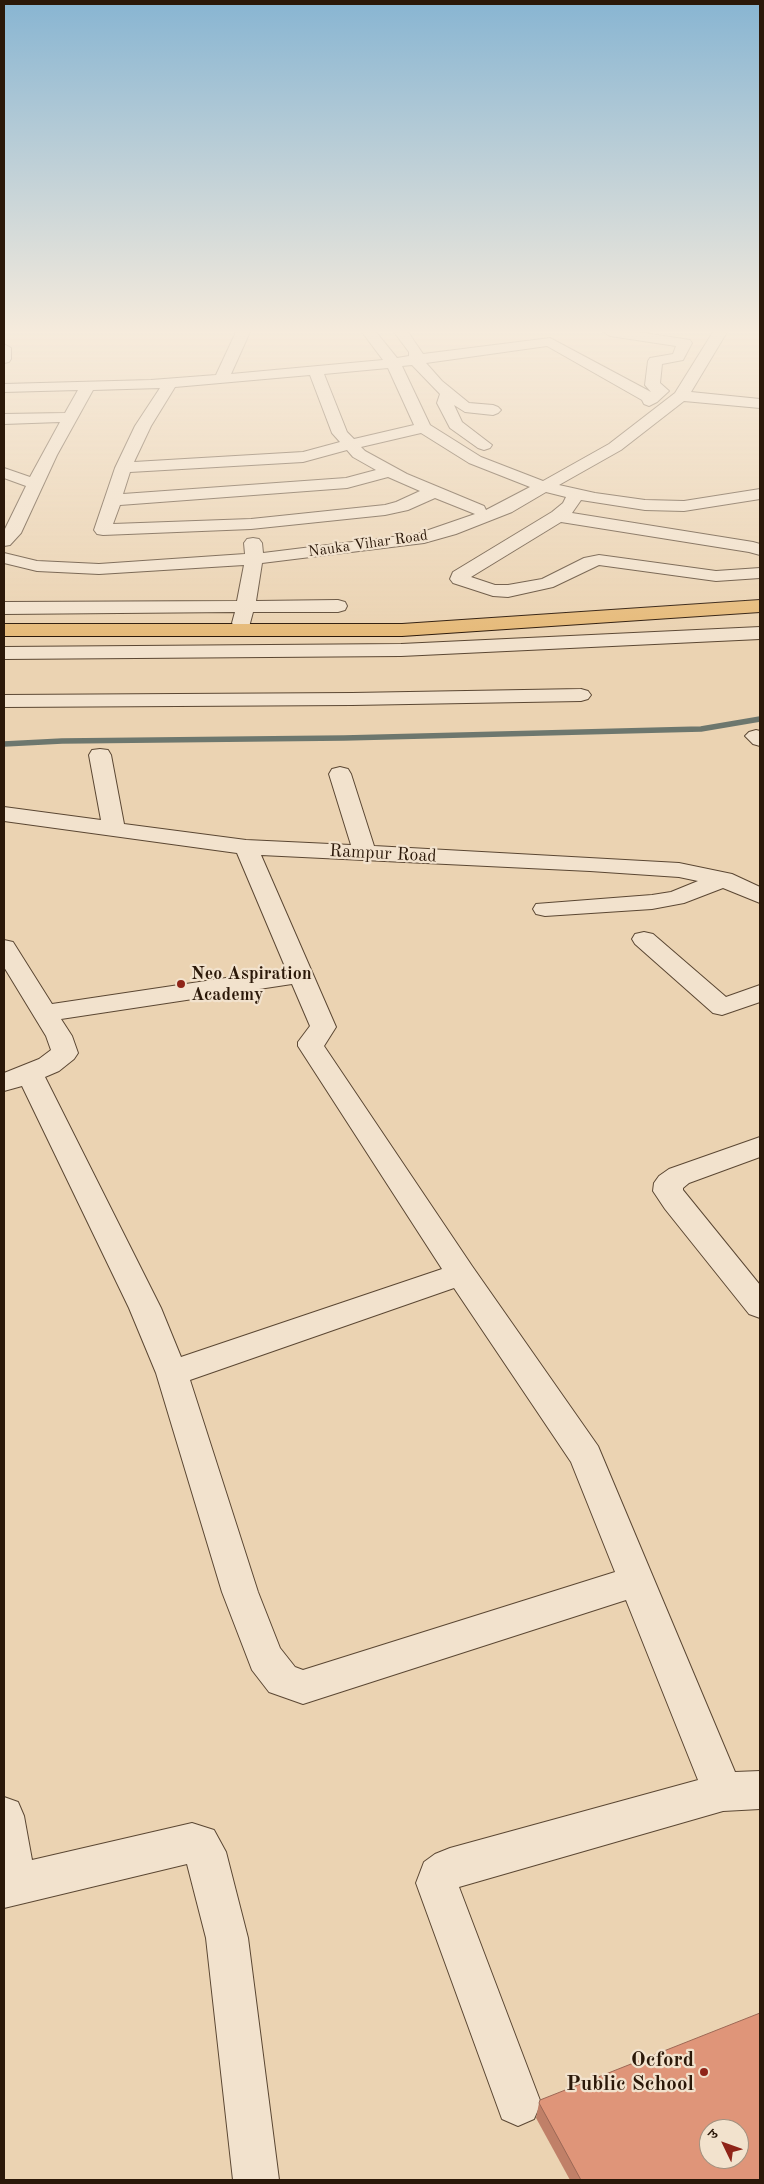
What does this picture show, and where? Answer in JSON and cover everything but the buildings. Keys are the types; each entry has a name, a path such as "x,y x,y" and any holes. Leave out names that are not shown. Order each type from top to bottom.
{"main road":[{"path":"4,630 402,630 760,606"}],"street":[{"path":"4,541 12,534 10,521 18,505 35,484 60,434"},
{"path":"139,434 123,468 103,530 251,524 385,510 402,506 434,492"},
{"path":"341,434 359,454 434,492 478,510"},
{"path":"123,468 303,457 396,434"},
{"path":"433,434 475,460 544,486 603,500 664,507 756,499"},
{"path":"467,434 494,450"},
{"path":"512,458 537,469 550,469 607,434"},
{"name":"Nauka Vihar Road","path":"4,558 37,566 99,569 254,559 418,540 450,530 506,508 615,447 632,434"},
{"path":"230,460 237,491 251,524 254,559 240,630"},
{"path":"112,500 347,483 390,471"},
{"path":"4,473 35,484"},
{"path":"576,494 570,506 558,516 459,576 458,579 493,590 508,591 547,583 590,562 599,560 716,576 760,573"},
{"path":"558,516 760,550"},
{"path":"4,608 338,606"},
{"path":"4,653 401,650 760,633"},
{"path":"4,700 352,699 582,695"},
{"path":"100,755 114,829"},
{"path":"340,774 365,853"},
{"name":"Rampur Road","path":"5,815 246,847 680,870 730,881 760,896"},
{"path":"246,847 323,1027 311,1042 311,1046 461,1274 586,1456 636,1581 742,1791 450,1868 439,1877 437,1883 518,2103"},
{"path":"546,909 676,898 730,881 760,875"},
{"path":"644,939 722,1007 760,993"},
{"path":"4,947 46,1013 59,1036 65,1053 49,1065 17,1078 146,1308 172,1373 240,1592 265,1658 282,1680 303,1687 636,1581"},
{"path":"46,1013 300,975"},
{"path":"760,1147 680,1176 669,1183 668,1191 760,1306"},
{"path":"172,1373 461,1274"},
{"path":"4,1816 9,1886 192,1843 200,1844 205,1852 227,1938 256,2180"}],"waterway":[{"path":"4,744 62,741 344,738 701,729 760,719"}],"place":[{"name":"Neo Aspiration Academy","path":"181,984"},
{"name":"Ocford Public School","path":"704,2072"}]}
